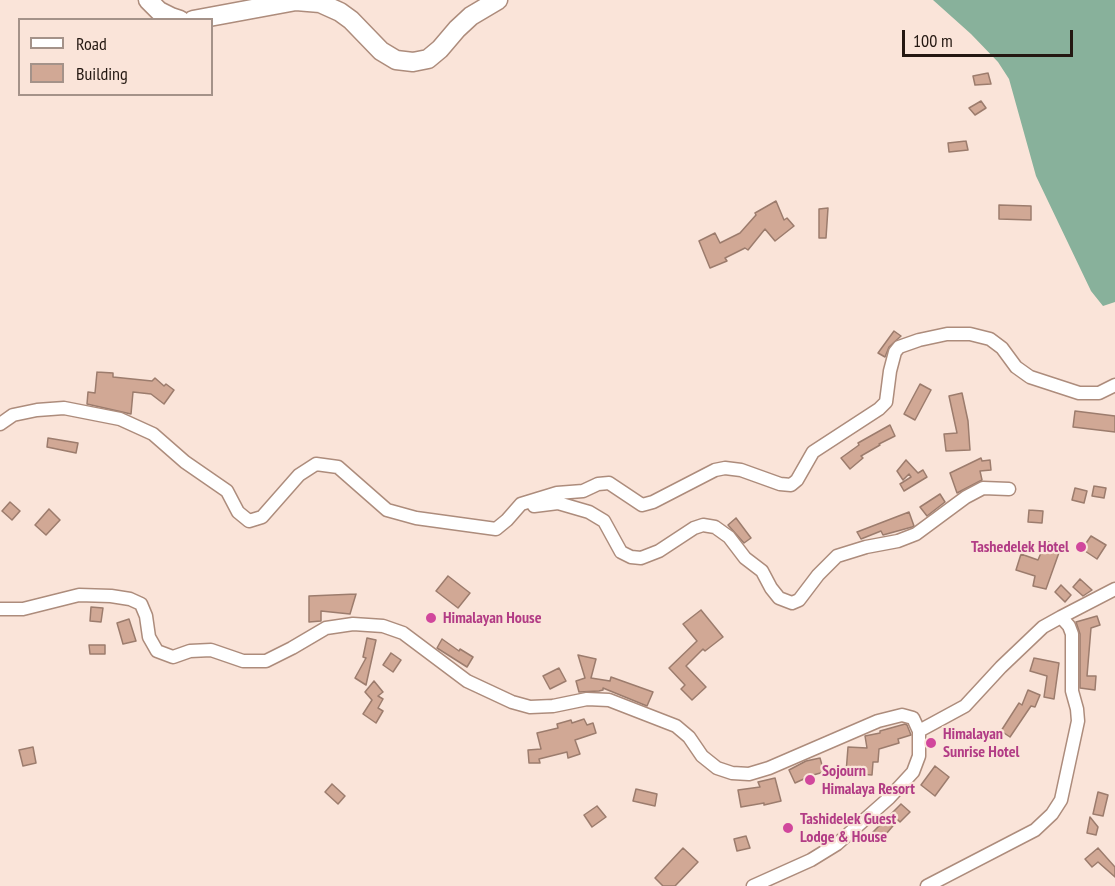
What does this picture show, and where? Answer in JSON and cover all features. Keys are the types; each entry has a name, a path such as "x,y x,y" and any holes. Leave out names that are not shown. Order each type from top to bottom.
{"highway":[{"path":"148,0 159,11 171,18"},
{"path":"204,18 296,1 320,3 351,20 381,51 396,60 413,62 428,59 471,16 498,0"}],"street":[{"path":"0,424 12,415 64,408 120,420 153,434 184,462 226,491 238,512 249,521 262,517 299,475 316,464 338,467 387,510 416,518 496,529 521,504 557,493 583,490 598,484 609,483 642,505 653,502 715,470 725,468 741,470 780,484 791,485 797,480 813,452 879,409 886,402 890,371 895,352 899,347 947,334 970,334 990,339 1002,348 1016,367 1030,377 1079,393 1099,393 1115,385"},
{"path":"507,520 537,504 558,503 589,512 604,521 621,552 631,557 641,558 659,551 694,528 703,525 715,527 729,537 745,558 762,571 779,598 792,603 799,600 818,575 837,556 866,547 898,541 916,534 966,497 983,488 1009,489"},
{"path":"919,730 965,706 1043,627 1115,589"},
{"path":"0,609 23,609 79,595 130,599 141,604 146,616 149,637 157,651 173,657 190,651 211,650 243,662 266,661 326,628 353,624 383,626 403,633 467,681 512,702 530,707 553,706 587,699 609,700 676,726 689,737 702,756 717,768 732,773 749,774 769,768 878,721 902,716 913,718 919,730 919,756 913,772 861,824 837,844 820,855 753,886"},
{"path":"927,886 1035,830 1052,814 1061,800 1078,721 1072,691 1072,634 1069,626 1061,617"}],"green space":[{"path":"933,0 1115,0 1115,302 1103,306 1091,291 1036,176 1009,79 998,62"}],"building":[{"path":"988,73 991,84 975,85 973,76"},
{"path":"981,101 986,108 975,115 969,108"},
{"path":"966,141 968,150 949,152 948,143"},
{"path":"776,201 784,220 787,218 794,226 775,241 765,229 748,250 745,248 725,258 727,261 710,268 699,241 715,233 720,243 740,233 756,215 755,213"},
{"path":"999,205 1031,206 1031,220 999,219"},
{"path":"828,208 826,238 819,238 819,209"},
{"path":"894,331 901,336 889,347 885,357 878,353"},
{"path":"97,372 113,373 113,377 152,381 155,378 164,386 166,384 174,390 164,404 151,394 133,392 131,414 87,404 88,392 95,393"},
{"path":"920,384 931,390 915,420 904,414"},
{"path":"962,393 968,421 970,450 946,451 944,434 957,433 949,396"},
{"path":"1075,411 1115,416 1115,432 1073,427"},
{"path":"890,425 895,436 861,456 863,458 850,469 841,458 859,445 858,443"},
{"path":"48,438 78,443 76,453 47,447"},
{"path":"981,458 982,461 990,460 991,470 980,471 982,480 957,493 950,473"},
{"path":"906,460 918,473 923,470 927,477 904,491 900,484 911,477 909,474 903,480 897,471"},
{"path":"1094,486 1106,488 1104,498 1092,496"},
{"path":"1075,488 1087,491 1084,503 1072,500"},
{"path":"940,494 945,502 927,516 920,507"},
{"path":"10,502 20,511 12,520 2,511"},
{"path":"49,509 60,520 46,535 35,525"},
{"path":"1029,510 1043,511 1042,523 1028,522"},
{"path":"909,512 914,526 912,527 883,535 881,531 861,539 857,532"},
{"path":"736,518 751,538 744,543 728,525"},
{"path":"1091,536 1106,545 1097,559 1082,549"},
{"path":"1046,541 1061,547 1046,589 1033,586 1035,576 1016,570 1021,554 1038,560"},
{"path":"448,576 470,593 458,608 436,591"},
{"path":"1080,579 1092,590 1083,596 1073,587"},
{"path":"1061,585 1071,595 1065,602 1055,592"},
{"path":"356,594 350,614 321,611 321,621 309,622 309,596"},
{"path":"91,607 103,608 101,622 90,621"},
{"path":"701,610 723,637 705,651 703,649 686,666 706,687 692,700 681,689 685,685 669,668 697,641 683,624"},
{"path":"1097,616 1100,625 1091,628 1087,676 1096,676 1095,690 1080,688 1080,634 1076,622"},
{"path":"129,619 136,641 123,644 117,623"},
{"path":"367,638 376,640 366,685 355,678 366,658 363,657"},
{"path":"442,639 459,651 460,649 473,657 467,667 437,648"},
{"path":"89,645 105,645 105,654 90,654"},
{"path":"391,653 401,660 393,672 383,665"},
{"path":"578,655 596,659 591,678 610,681 611,677 653,692 647,706 603,688 599,691 579,692 576,681 585,678"},
{"path":"1034,658 1059,663 1054,699 1044,697 1047,676 1030,671"},
{"path":"559,668 566,681 550,689 543,676"},
{"path":"374,681 383,692 378,696 383,699 378,708 383,711 376,723 363,714 372,700 365,692"},
{"path":"1028,690 1040,695 1035,707 1031,706 1010,737 1001,731 1019,703 1022,705"},
{"path":"584,719 587,725 593,723 596,733 575,740 580,754 568,758 567,752 539,759 540,763 529,763 528,750 541,749 537,733 558,728 557,724"},
{"path":"905,724 911,735 898,739 899,743 879,749 878,762 873,762 872,775 846,773 848,747 867,748 865,736"},
{"path":"33,747 36,763 23,766 19,750"},
{"path":"820,758 824,772 795,783 789,770 806,761"},
{"path":"935,766 949,777 935,796 921,785"},
{"path":"775,778 781,801 741,807 738,790 760,787 758,782"},
{"path":"332,784 345,796 338,804 325,792"},
{"path":"636,789 657,794 655,806 633,801"},
{"path":"1098,792 1108,795 1103,816 1093,814"},
{"path":"901,804 910,812 900,822 898,820 880,841 872,833"},
{"path":"597,806 606,817 592,827 584,815"},
{"path":"1090,817 1098,827 1096,835 1087,833"},
{"path":"746,836 750,848 737,851 734,839"},
{"path":"683,848 698,862 675,886 663,886 655,878"},
{"path":"1098,848 1115,867 1115,877 1098,862 1092,867 1085,859"}],"place":[{"name":"Tashedelek Hotel","path":"1081,547"},
{"name":"Himalayan House","path":"431,618"},
{"name":"Himalayan Sunrise Hotel","path":"931,743"},
{"name":"Sojourn Himalaya Resort","path":"810,780"},
{"name":"Tashidelek Guest Lodge & House","path":"788,828"}]}
